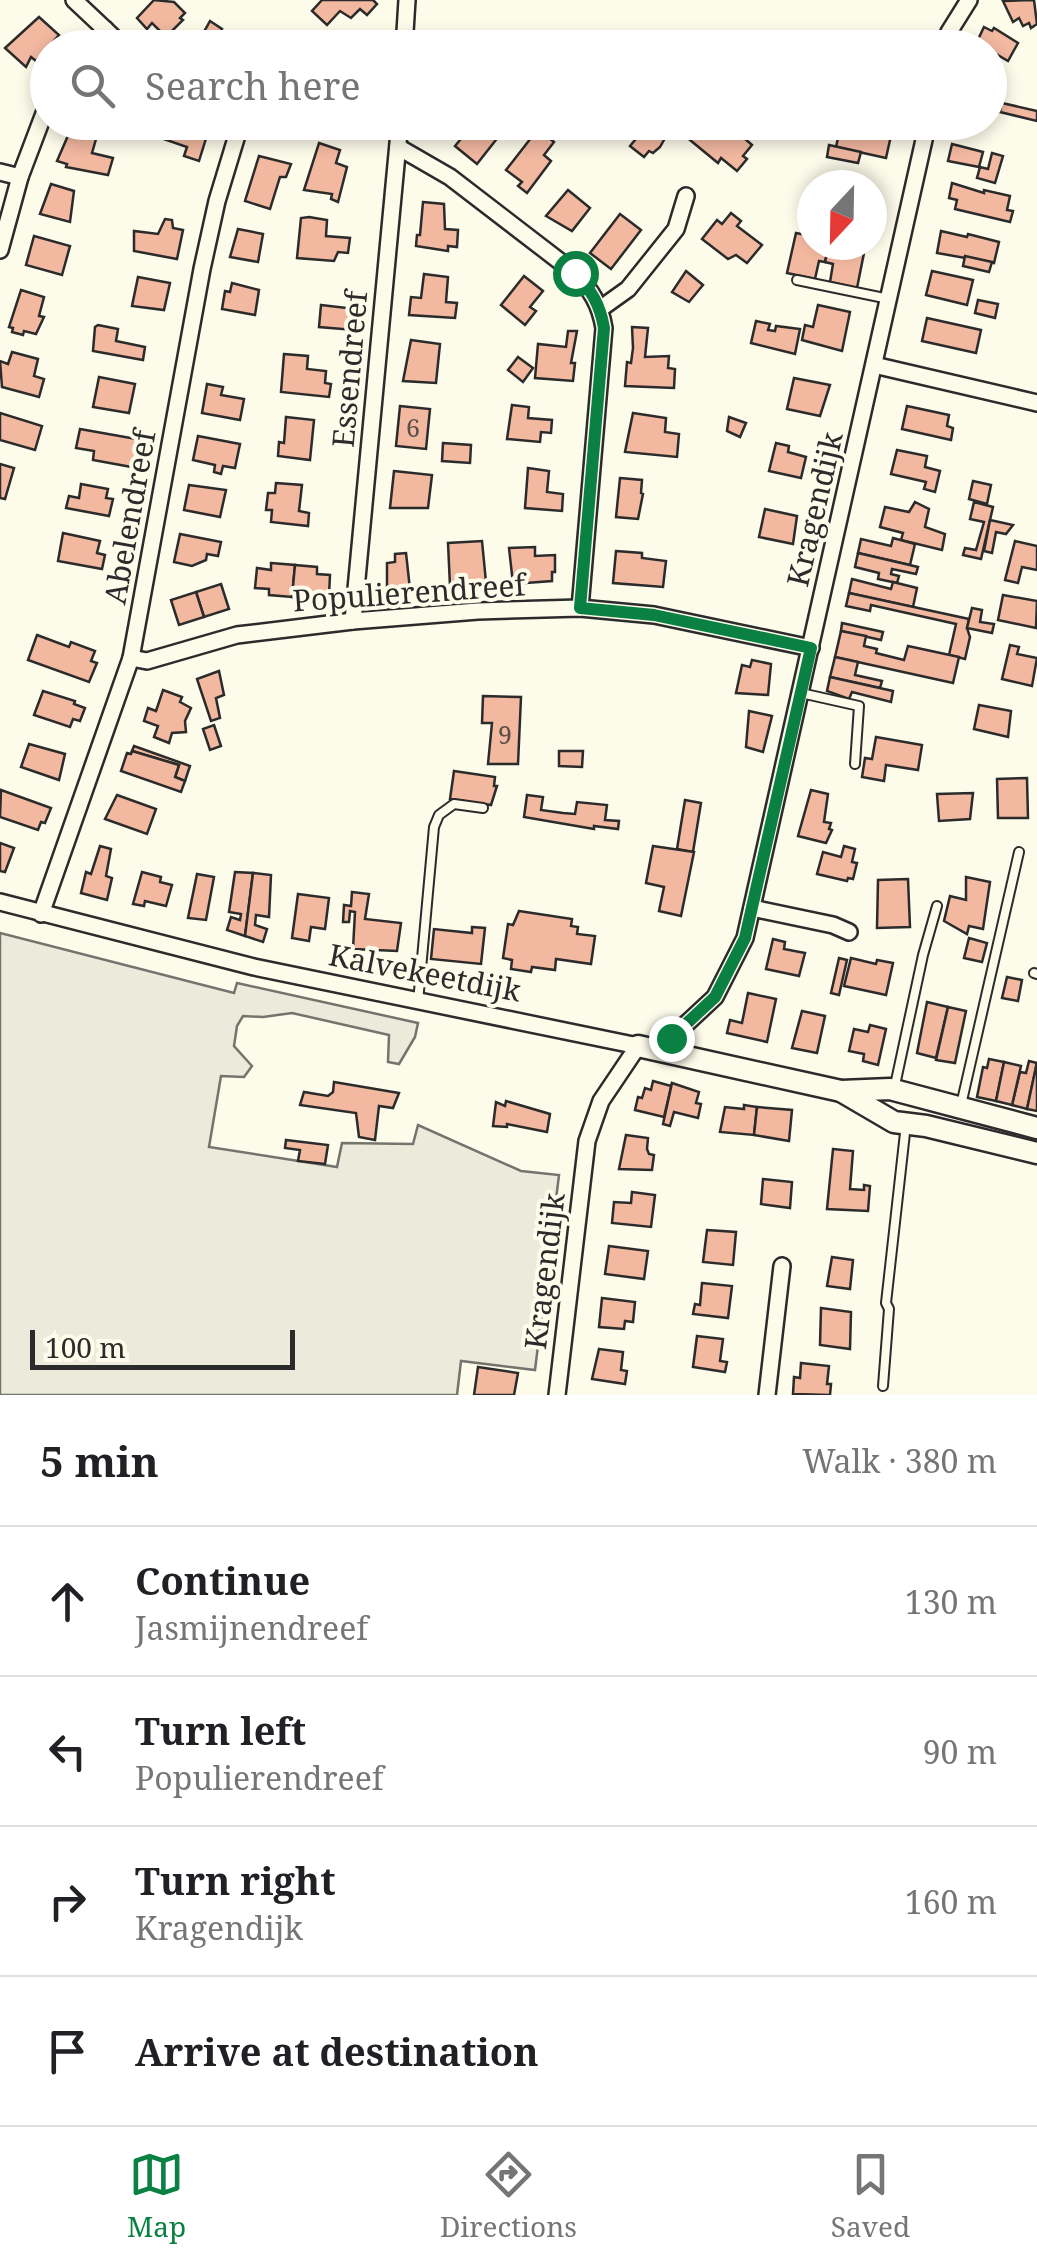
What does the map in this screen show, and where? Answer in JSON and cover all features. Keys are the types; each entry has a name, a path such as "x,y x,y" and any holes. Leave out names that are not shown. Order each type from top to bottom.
{"street":[{"path":"74,0 105,29"},
{"path":"406,30 408,0"},
{"path":"950,30 969,0"},
{"path":"0,250 34,140"},
{"name":"Abelendreef","path":"41,914 131,658 202,269 236,140"},
{"name":"Essendreef","path":"353,621 399,140"},
{"name":"Kragendijk","path":"664,1052 671,1038 715,997 736,959 752,908 924,140"},
{"path":"398,147 450,177 575,273 590,289 600,309 604,328 580,608"},
{"path":"0,172 20,178"},
{"path":"600,309 628,289 676,229 686,196"},
{"path":"874,365 1037,403"},
{"name":"Populierendreef","path":"131,658 147,660 237,635 353,621 580,608 654,615 811,648"},
{"name":"Kalvekeetdijk","path":"0,902 254,967 841,1092 894,1090 1037,1128"},
{"path":"752,908 833,925 848,932"},
{"name":"Kragendijk","path":"557,1395 587,1141 601,1101 638,1046"},
{"name":"Kalvekeetdijk","path":"841,1092 882,1117 1037,1152"},
{"path":"767,1395 782,1266"}],"lane":[{"path":"797,280 889,299"},
{"path":"800,693 858,706 854,764"},
{"path":"418,1002 438,815 454,804 483,808"},
{"path":"960,1109 1019,852"},
{"path":"894,1090 937,906"},
{"path":"883,1386 890,1309 886,1303 906,1124"}],"shaded area":[{"path":"0,933 234,993 237,983 418,1023 415,1037 399,1064 388,1062 389,1035 292,1013 243,1016 234,1046 252,1066 244,1077 221,1076 209,1147 337,1167 342,1143 413,1144 418,1125 521,1171 559,1175 535,1370 461,1361 457,1395 0,1395"}],"building":[{"path":"154,0 174,2 185,13 173,30 159,30 152,23 147,29 137,18"},
{"path":"322,0 373,0 377,4 367,15 360,9 351,18 340,11 327,25 312,11"},
{"path":"1034,0 1037,24 1031,28 1029,23 1023,26 1019,18 1013,22 1003,1"},
{"path":"39,17 53,30 30,30 30,59 26,67 5,48"},
{"path":"210,21 222,29 221,30 205,30"},
{"path":"1007,36 1018,43 1007,60"},
{"path":"1007,104 1037,111 1037,121 1007,114"},
{"path":"66,140 96,140 92,153 113,158 108,175 66,167 67,164 57,161"},
{"path":"167,140 206,140 199,161 184,156 187,147"},
{"path":"460,140 496,140 477,164 455,146"},
{"path":"529,140 554,142 544,155 551,161 527,193 518,186 522,182 506,170"},
{"path":"635,140 664,140 644,157 630,146"},
{"path":"690,140 746,140 752,145 737,171 721,158 718,163"},
{"path":"838,140 890,140 886,158 836,147"},
{"path":"319,143 340,150 336,163 347,167 338,202 331,199 332,194 304,190"},
{"path":"952,144 983,152 979,167 948,161"},
{"path":"829,145 861,152 858,163 827,157"},
{"path":"992,153 1003,156 995,183 977,178 980,167 988,169"},
{"path":"259,156 291,164 286,177 280,177 270,209 245,201"},
{"path":"952,183 1010,196 1010,222 955,209 957,200 949,198"},
{"path":"51,184 74,191 70,222 40,214"},
{"path":"568,190 590,208 572,231 546,216"},
{"path":"423,202 444,204 445,229 458,230 457,247 448,246 448,251 416,246"},
{"path":"731,213 741,221 737,226 762,245 747,263 736,255 728,259 702,239 717,220 722,224"},
{"path":"620,214 641,230 611,269 590,253"},
{"path":"301,218 327,220 326,236 350,238 348,253 338,252 334,261 297,258"},
{"path":"165,219 172,220 173,228 183,230 177,259 134,251 134,231 158,234"},
{"path":"238,229 263,234 258,262 230,257"},
{"path":"941,231 999,242 994,263 937,253"},
{"path":"797,233 797,260 825,260 825,262 819,261 815,279 787,273"},
{"path":"34,236 70,246 62,275 26,265"},
{"path":"965,256 992,262 989,272 963,266"},
{"path":"863,260 857,288 830,282 833,264 825,262"},
{"path":"686,271 703,285 689,302 672,292"},
{"path":"932,271 973,280 967,305 926,295"},
{"path":"424,274 448,277 446,302 457,303 455,318 409,315 411,297 421,298"},
{"path":"524,276 543,291 530,307 536,311 525,325 501,305"},
{"path":"138,277 170,283 164,310 132,306"},
{"path":"232,283 259,290 255,315 222,309 225,291 230,292"},
{"path":"21,290 44,297 39,316 44,317 36,334 24,331 23,335 9,327"},
{"path":"978,300 998,304 995,318 975,313"},
{"path":"321,305 356,309 354,330 319,327"},
{"path":"818,305 850,312 842,351 802,340 805,325 813,327"},
{"path":"927,318 981,330 976,353 922,341"},
{"path":"756,321 770,324 768,330 775,331 776,326 800,329 795,354 751,343"},
{"path":"98,325 118,329 116,341 145,347 143,360 93,351"},
{"path":"632,327 648,328 645,357 669,356 668,368 675,369 674,388 625,386 633,348"},
{"path":"568,331 577,331 571,363 575,363 573,381 535,378 538,344 566,347"},
{"path":"411,340 440,344 436,383 403,381"},
{"path":"12,352 38,359 34,376 44,379 39,397 2,387 0,361 8,364"},
{"path":"284,354 308,356 307,369 326,371 325,383 331,384 329,397 281,392"},
{"path":"518,357 533,368 523,382 508,370"},
{"path":"99,377 135,384 129,413 93,407"},
{"path":"794,378 830,385 820,416 787,409"},
{"path":"207,384 223,387 221,395 244,399 240,420 202,413"},
{"path":"512,405 529,407 528,418 552,420 551,433 541,432 540,442 507,439"},
{"path":"400,406 430,409 426,449 396,446"},
{"path":"907,406 949,415 951,440 902,429"},
{"path":"0,413 42,426 35,450 0,440"},
{"path":"633,413 666,418 665,432 679,434 677,457 625,452"},
{"path":"286,417 314,420 310,460 278,456 279,442 284,443"},
{"path":"729,417 746,423 740,437 727,431"},
{"path":"80,429 142,440 137,468 93,460 94,451 76,448"},
{"path":"198,436 240,444 235,468 223,466 221,474 214,472 215,465 193,460"},
{"path":"443,443 471,445 470,463 442,461"},
{"path":"776,443 789,446 788,452 806,457 801,478 769,471"},
{"path":"897,450 927,456 925,467 940,471 935,492 924,489 926,482 891,474"},
{"path":"0,464 14,468 5,499 0,498"},
{"path":"528,468 549,471 547,492 563,494 562,511 525,508"},
{"path":"394,471 432,475 428,508 390,508"},
{"path":"620,478 642,480 638,519 616,517"},
{"path":"973,481 991,485 987,504 969,499"},
{"path":"276,483 302,485 299,511 309,513 308,526 271,522 272,510 266,510 268,493 275,493"},
{"path":"81,484 108,489 106,498 113,499 109,516 66,508 69,496 79,498"},
{"path":"189,485 226,490 220,517 184,510"},
{"path":"915,502 929,509 925,527 945,534 942,550 901,540 903,533 880,527 885,507 909,512"},
{"path":"974,502 993,507 981,559 963,555 965,548 976,550 984,522 970,519"},
{"path":"765,509 797,516 793,544 759,537"},
{"path":"990,520 1013,525 1006,534 996,532 992,553 984,551"},
{"path":"63,533 100,541 97,553 105,555 102,569 58,561"},
{"path":"180,534 221,542 218,556 207,554 206,560 192,566 174,562"},
{"path":"893,538 915,544 910,565 858,553 861,539 891,546"},
{"path":"482,541 486,582 450,586 448,543"},
{"path":"1015,541 1037,546 1037,570 1022,567 1018,583 1005,580"},
{"path":"535,547 535,556 555,555 552,581 513,584 509,548"},
{"path":"616,551 642,553 642,558 666,561 663,587 613,583"},
{"path":"406,553 410,589 387,591 387,563 395,562 395,554"},
{"path":"858,553 918,567 916,574 892,569 891,574 899,576 897,583 878,579 879,573 855,567"},
{"path":"271,563 295,565 292,597 269,595 269,589 255,588 257,568 271,570"},
{"path":"295,565 317,567 317,574 330,575 329,595 315,593 314,599 292,597"},
{"path":"852,579 891,589 893,582 917,588 913,607 849,593"},
{"path":"221,584 229,609 204,617 196,592"},
{"path":"196,592 204,617 179,625 171,600"},
{"path":"849,593 969,619 965,659 949,655 956,624 871,605 870,611 846,606"},
{"path":"1003,595 1037,601 1036,628 998,620"},
{"path":"972,608 982,610 980,622 994,624 992,633 967,628"},
{"path":"842,623 883,632 881,640 841,631"},
{"path":"841,631 866,636 864,646 904,660 908,646 959,657 953,683 835,657"},
{"path":"37,635 69,647 71,642 95,651 91,661 97,663 89,682 28,660"},
{"path":"1010,645 1019,647 1017,654 1037,658 1032,686 1002,679"},
{"path":"835,657 858,662 855,675 882,681 880,688 830,677"},
{"path":"752,660 771,664 768,695 736,693 742,665 750,667"},
{"path":"219,671 224,695 216,698 220,718 211,721 197,679"},
{"path":"830,677 893,691 891,702 852,692 849,699 827,691"},
{"path":"163,690 182,697 180,702 191,708 185,721 186,732 172,733 169,743 154,737 158,726 144,721 148,708 156,711"},
{"path":"43,691 85,708 80,721 73,719 70,727 34,715"},
{"path":"483,696 521,697 518,764 488,764 492,723 482,723"},
{"path":"979,705 1011,711 1008,737 974,729"},
{"path":"749,711 772,716 763,752 746,747"},
{"path":"214,725 221,746 210,750 203,729"},
{"path":"876,737 922,745 918,770 886,765 884,781 862,777 865,758 872,759"},
{"path":"29,744 65,754 59,780 21,767"},
{"path":"134,746 190,766 185,781 175,777 179,765 132,751"},
{"path":"132,751 179,765 175,777 185,781 181,792 121,771 127,753"},
{"path":"559,751 583,751 582,767 559,766"},
{"path":"454,771 495,777 497,786 491,805 450,799"},
{"path":"1027,778 1028,818 998,818 997,779"},
{"path":"1,790 51,808 45,823 41,822 38,830 0,817"},
{"path":"811,790 828,794 824,822 831,823 832,830 826,843 798,836"},
{"path":"973,793 970,819 939,821 937,794"},
{"path":"117,795 156,809 147,834 105,819"},
{"path":"527,795 543,797 541,810 563,813 575,814 577,802 607,805 605,820 619,821 618,829 594,829 524,817"},
{"path":"685,800 701,803 693,852 677,849"},
{"path":"0,843 14,848 5,872 0,871"},
{"path":"100,846 111,849 106,876 112,878 107,900 81,893 86,872 91,874"},
{"path":"653,846 694,852 681,916 659,911 664,887 646,883"},
{"path":"844,846 855,849 853,879 817,874 823,852 841,857"},
{"path":"142,872 172,885 166,906 145,901 144,906 133,904"},
{"path":"235,872 253,873 245,936 227,930 231,917 240,920 241,914 229,912"},
{"path":"253,873 271,875 269,917 256,915 255,925 267,929 263,942 245,936"},
{"path":"197,874 214,877 206,920 188,918"},
{"path":"966,877 990,882 983,929 969,926 967,934 944,921 950,896 966,900"},
{"path":"908,879 910,927 877,928 878,880"},
{"path":"352,892 369,894 365,919 401,923 397,951 353,949 355,912 350,911 349,922 343,922 344,905 351,906"},
{"path":"298,894 329,898 325,929 311,927 309,941 292,938"},
{"path":"519,911 572,919 571,926 578,927 577,934 595,936 591,964 556,959 555,970 511,969 512,960 503,958 508,924 513,925"},
{"path":"472,927 485,928 481,964 431,959 434,929 472,933"},
{"path":"969,938 987,943 982,962 964,958"},
{"path":"773,939 785,942 784,949 805,953 799,976 766,969"},
{"path":"839,958 847,960 839,995 831,993"},
{"path":"851,958 876,964 877,960 893,963 886,995 844,986"},
{"path":"1007,977 1022,980 1018,1001 1002,998"},
{"path":"748,993 776,999 767,1042 727,1033 730,1020 742,1023"},
{"path":"927,1002 948,1007 936,1058 917,1053"},
{"path":"948,1007 966,1011 955,1063 936,1060"},
{"path":"802,1011 825,1016 817,1053 792,1048"},
{"path":"870,1025 886,1029 878,1065 863,1061 864,1054 849,1051 854,1029 868,1032"},
{"path":"989,1059 1004,1062 996,1101 977,1097 983,1067 987,1068"},
{"path":"1029,1061 1037,1063 1027,1109 1012,1105 1020,1072 1026,1073"},
{"path":"1004,1062 1021,1066 1012,1105 996,1101"},
{"path":"1037,1062 1037,1111 1027,1109"},
{"path":"653,1081 671,1086 672,1083 664,1117 635,1110 638,1097 642,1098 645,1088 651,1090"},
{"path":"334,1082 399,1093 393,1108 379,1106 375,1140 359,1137 356,1113 300,1105 304,1092 328,1096 333,1092"},
{"path":"672,1083 699,1092 698,1118 674,1112 670,1126 663,1124"},
{"path":"506,1101 550,1114 547,1132 507,1124 493,1126 496,1102 505,1106"},
{"path":"744,1105 757,1107 754,1135 720,1132 725,1107 744,1109"},
{"path":"757,1107 792,1110 789,1141 754,1135"},
{"path":"626,1135 648,1138 647,1149 654,1155 652,1170 619,1169"},
{"path":"286,1140 328,1145 325,1164 298,1161 300,1150 285,1148"},
{"path":"833,1149 853,1151 850,1189 864,1190 864,1185 870,1186 868,1211 827,1209"},
{"path":"763,1179 792,1182 790,1208 761,1204"},
{"path":"632,1192 655,1195 651,1227 612,1223 614,1202 631,1203"},
{"path":"707,1230 736,1232 733,1265 703,1262"},
{"path":"609,1246 648,1251 644,1279 605,1274"},
{"path":"832,1257 853,1260 850,1289 827,1286"},
{"path":"702,1283 732,1286 728,1318 693,1314 695,1304 700,1305"},
{"path":"602,1298 635,1302 633,1322 625,1321 624,1329 599,1327"},
{"path":"821,1308 851,1312 850,1349 820,1345"},
{"path":"697,1336 723,1339 720,1361 727,1362 725,1372 693,1367"},
{"path":"599,1349 623,1352 621,1370 627,1371 625,1384 592,1379"},
{"path":"801,1363 829,1366 830,1395 793,1394 794,1377 800,1378"},
{"path":"478,1367 518,1373 514,1395 474,1395"}],"route":[{"path":"575,273 590,289 604,328 580,608 654,615 811,648 745,938 715,997 671,1038"}]}
